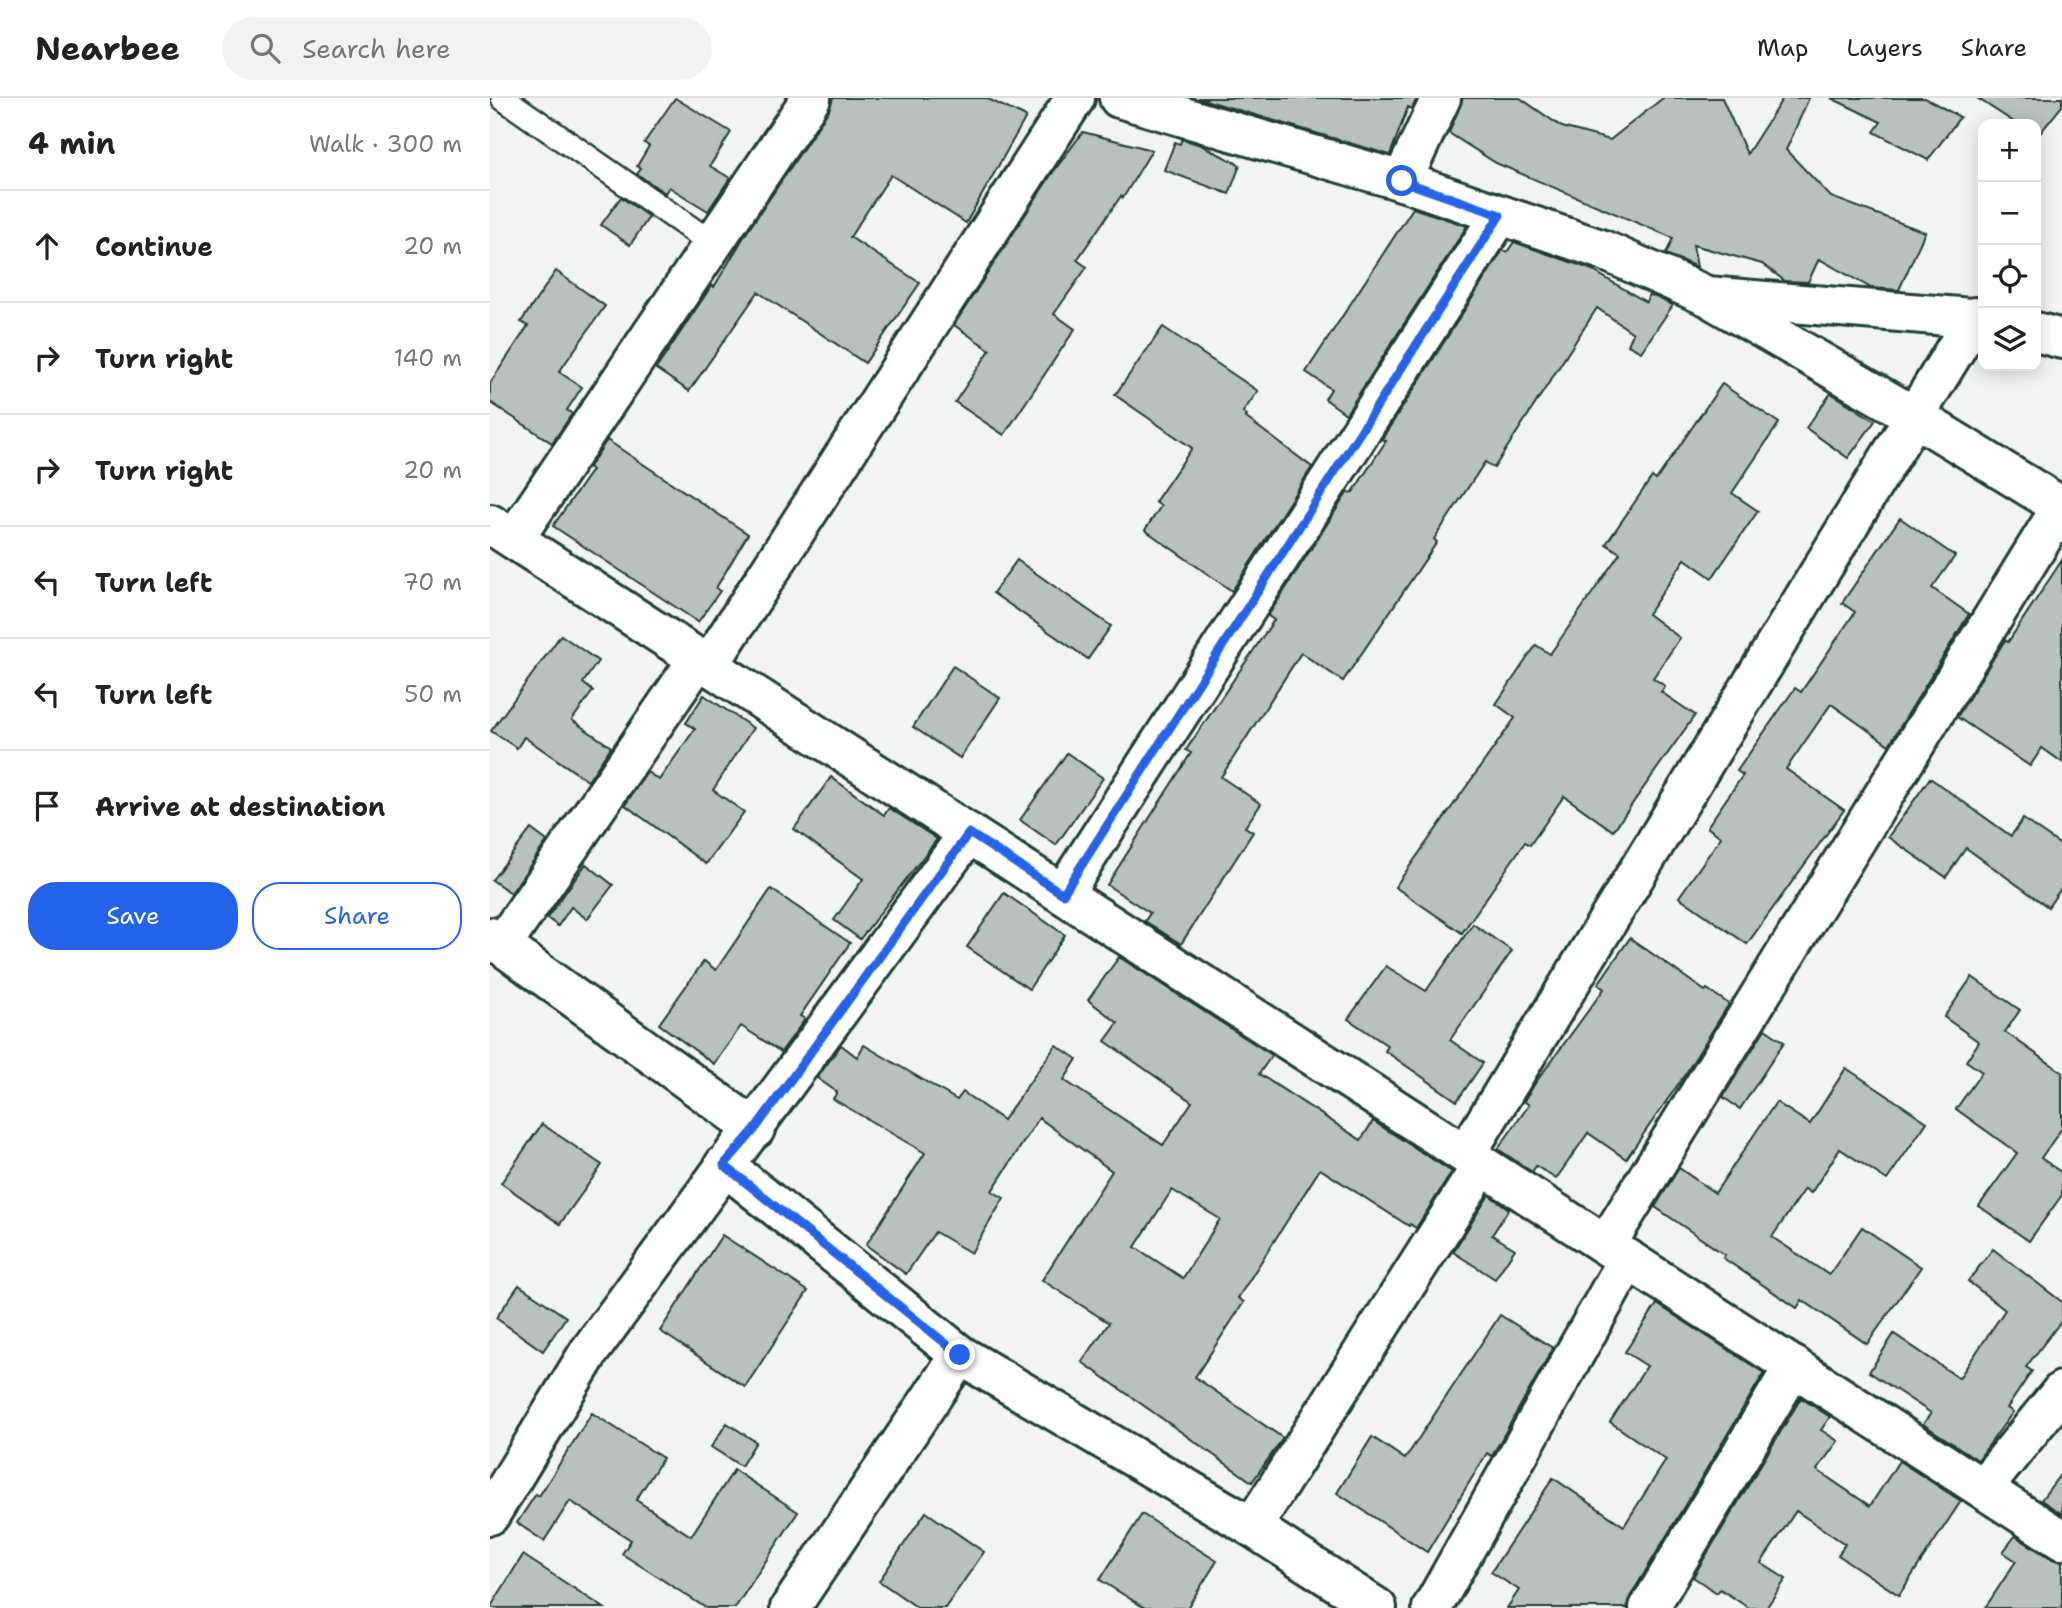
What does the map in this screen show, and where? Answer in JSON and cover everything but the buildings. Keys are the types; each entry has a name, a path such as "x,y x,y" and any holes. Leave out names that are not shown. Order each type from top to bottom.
{"street":[{"path":"811,98 713,244 502,532 2062,1540"},
{"path":"755,1129 496,941 704,662 1075,98"},
{"path":"1119,98 1402,181 1603,250 1707,296 1914,415 2062,507 1617,1252 1432,1608"},
{"path":"1402,181 1441,98"},
{"path":"1063,894 1500,215"},
{"path":"1707,296 1978,318"},
{"path":"1252,1527 1474,1159 1914,415 1978,319"},
{"path":"2041,333 2062,339"},
{"path":"490,1515 589,1352 724,1165 755,1129 969,833"},
{"path":"724,1165 960,1355 1252,1527 1377,1608"},
{"path":"790,1608 960,1355"},
{"path":"1649,1608 1794,1366"},
{"path":"1983,1489 2062,1391"}],"lane":[{"path":"502,98 713,244"}],"route":[{"path":"960,1355 724,1165 755,1129 969,833 1063,894 1500,215 1402,181"}]}
